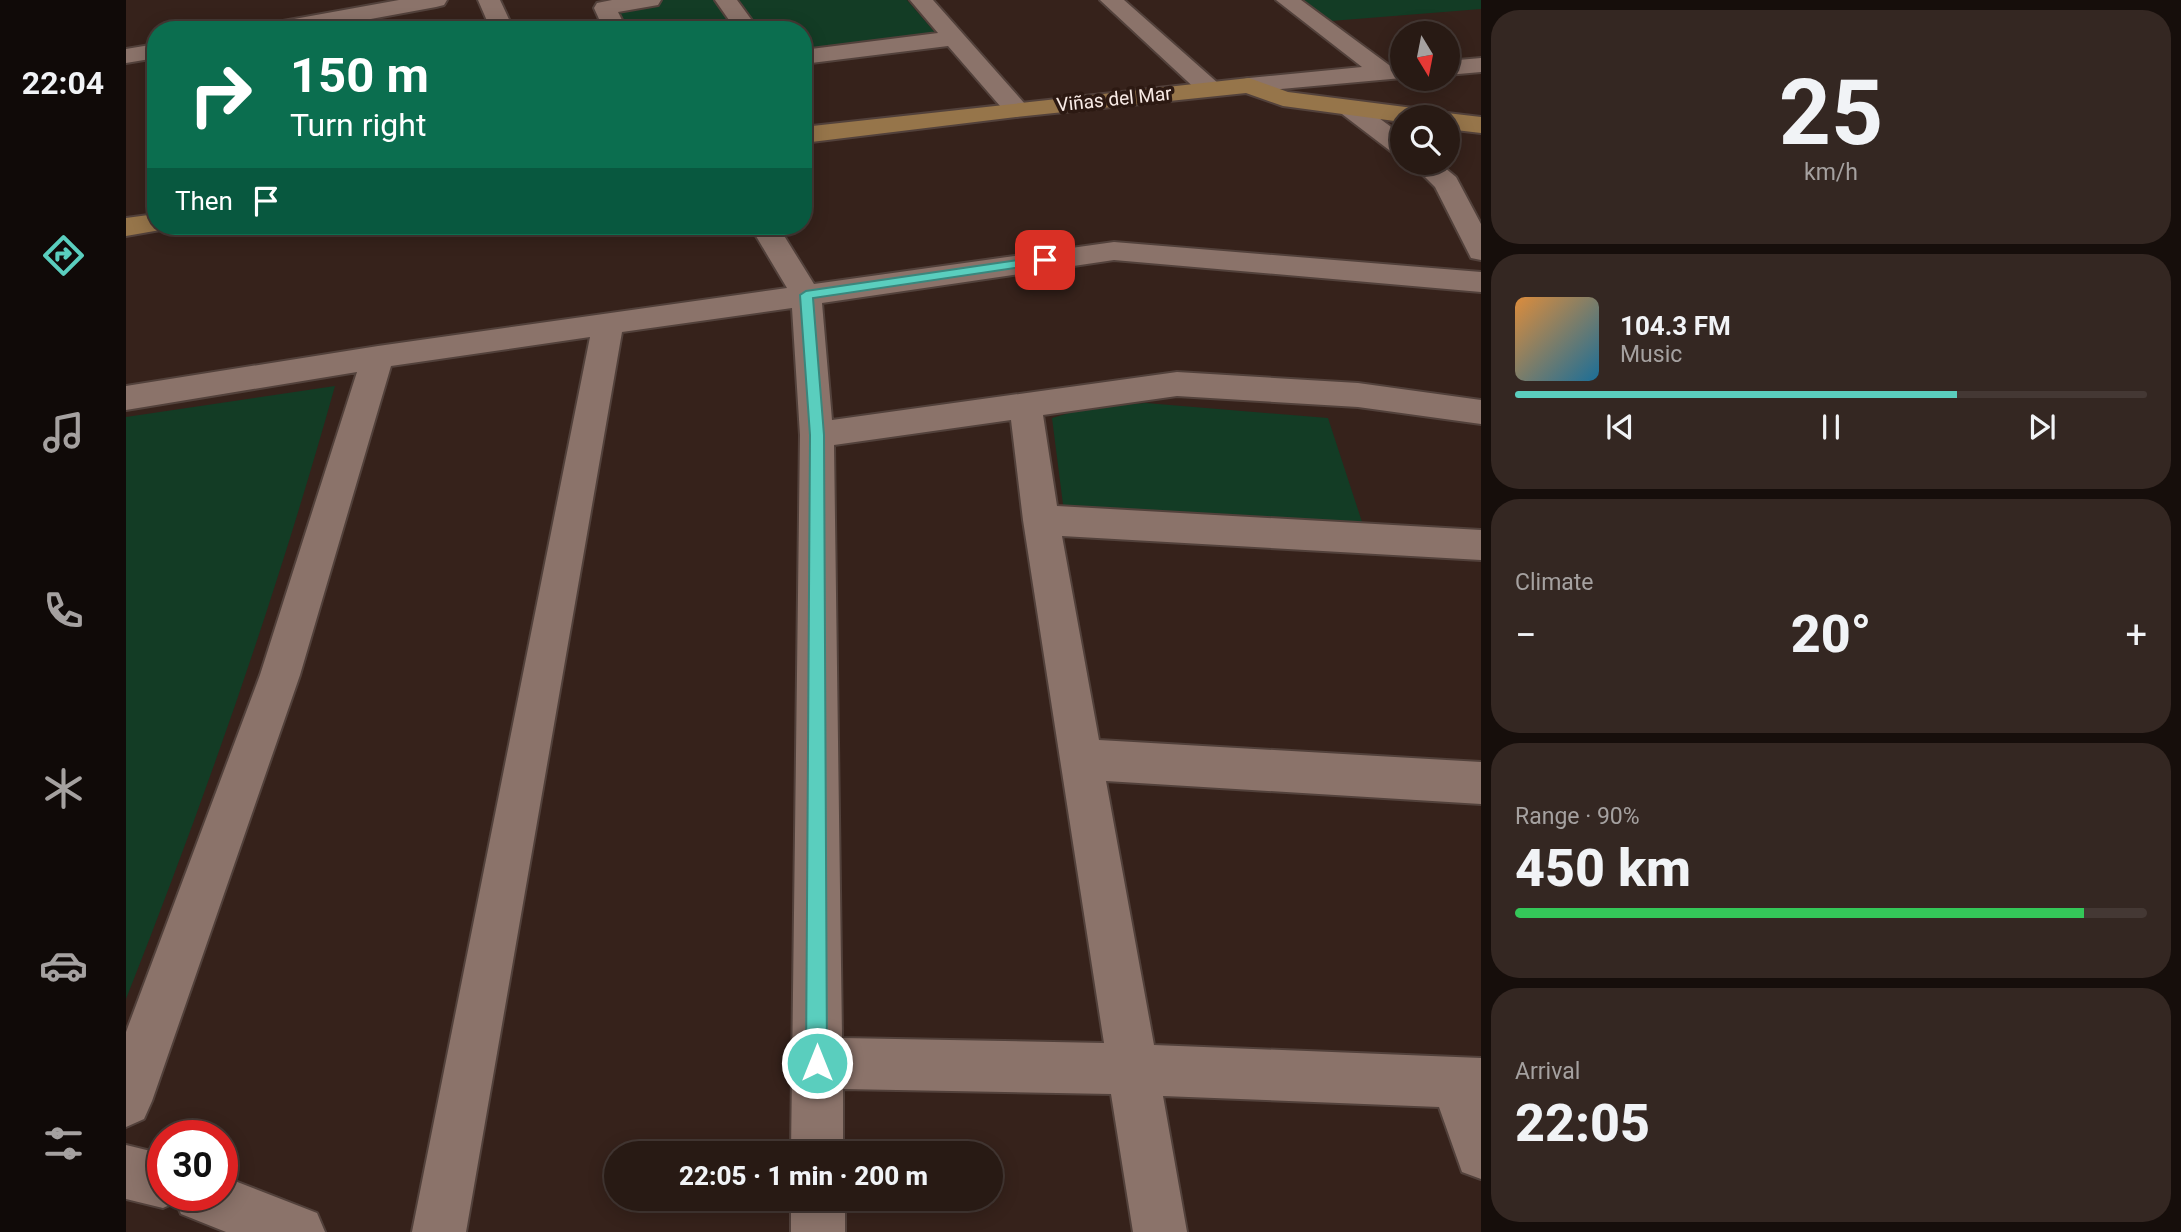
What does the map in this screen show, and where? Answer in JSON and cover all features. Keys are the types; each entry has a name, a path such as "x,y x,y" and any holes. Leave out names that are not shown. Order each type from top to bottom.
{"street":[{"path":"360,21 436,0"},
{"path":"489,0 499,21"},
{"path":"612,21 605,8 650,0"},
{"path":"726,0 741,21"},
{"path":"921,0 1016,109"},
{"path":"1111,0 1210,89"},
{"path":"1287,0 1390,70"},
{"path":"812,56 956,38"},
{"path":"126,56 147,52"},
{"path":"1460,67 1481,65"},
{"path":"1249,85 1390,72"},
{"name":"Viñas del Mar","path":"812,134 1249,85 1283,99 1390,114"},
{"path":"1350,109 1390,138"},
{"path":"1460,123 1481,125"},
{"path":"1437,175 1446,183 1481,251"},
{"path":"126,227 147,224"},
{"path":"769,235 806,295 817,435 817,1141"},
{"path":"126,398 377,357 1114,251 1481,282"},
{"path":"439,1232 608,324"},
{"path":"126,1101 280,675 377,357"},
{"path":"817,435 1177,384 1358,395 1481,412"},
{"path":"1025,404 1041,520 1160,1232"},
{"path":"1041,520 1481,545"},
{"path":"1081,759 1481,783"},
{"path":"817,1063 1131,1069 1468,1082 1481,1153"},
{"path":"126,1172 147,1177"},
{"path":"238,1209 298,1232"},
{"path":"818,1211 818,1232"}],"green space":[{"path":"662,0 718,0 733,21 614,21 608,10"},
{"path":"732,0 907,0 940,38 812,55 812,21 748,21"},
{"path":"1303,0 1481,0 1481,9 1331,21"},
{"path":"335,386 289,541 238,696 126,999 126,417"},
{"path":"1146,403 1328,418 1364,528 1064,512 1052,418 1086,408"}],"route":[{"path":"817,1063 817,435 806,295 1045,260"}]}
